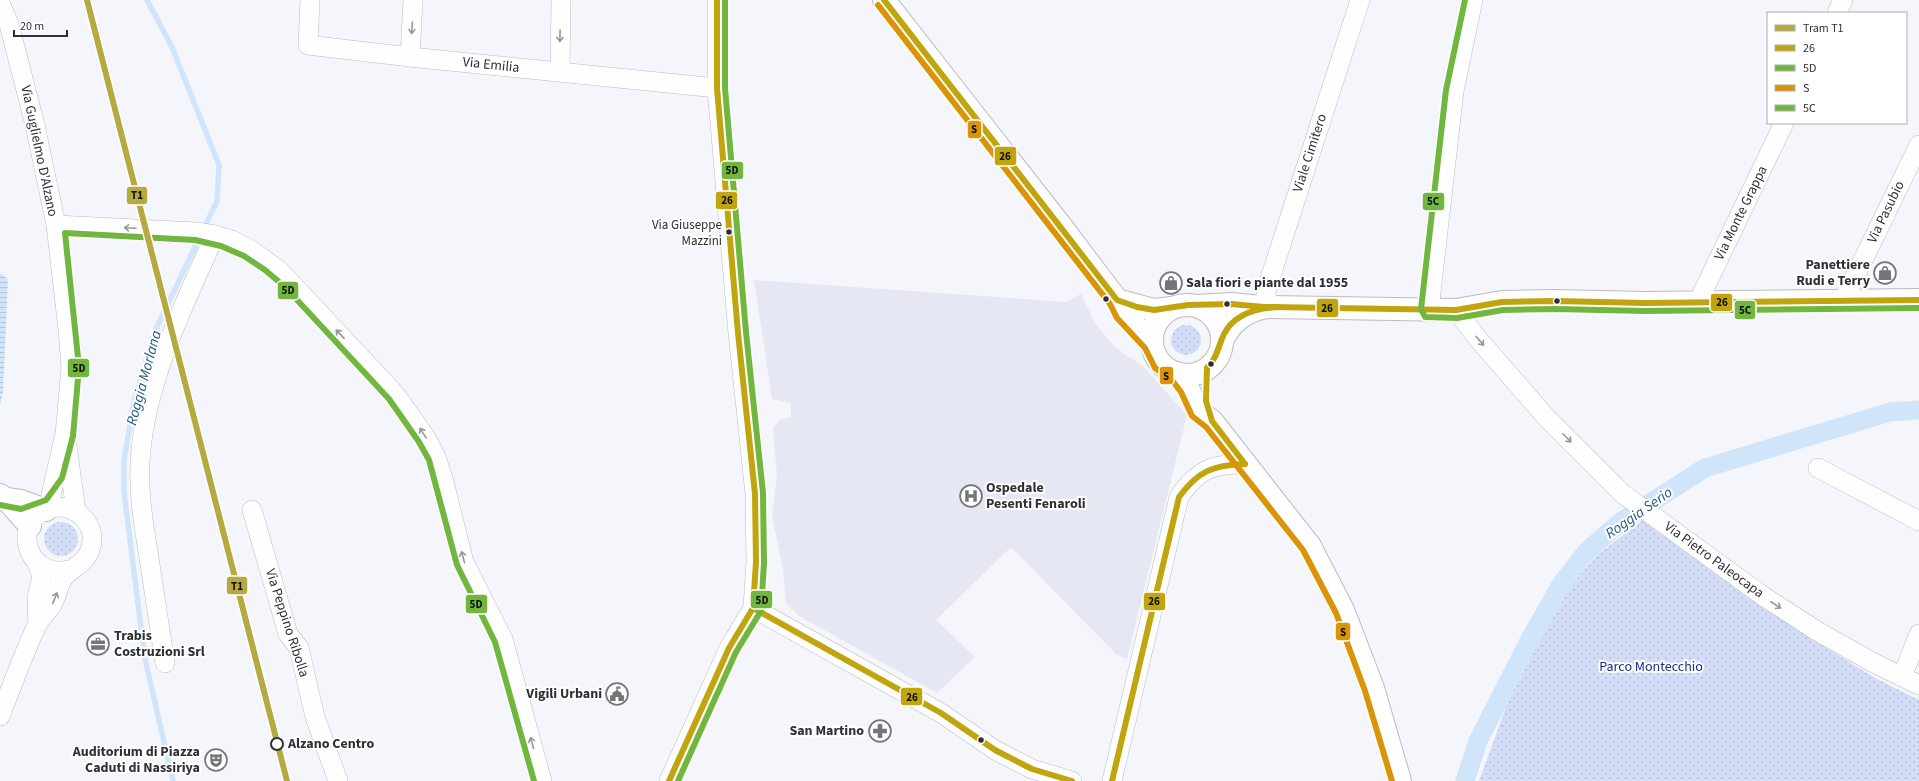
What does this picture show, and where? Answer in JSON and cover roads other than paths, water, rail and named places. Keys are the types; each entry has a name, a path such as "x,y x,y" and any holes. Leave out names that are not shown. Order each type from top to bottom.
{"street":[{"name":"Via Emilia","path":"310,0 308,45 410,57 717,88"},
{"path":"410,57 413,0"},
{"path":"560,71 561,0"},
{"path":"669,781 729,648 753,608 756,562 755,494 738,333 717,88 718,0"},
{"path":"884,0 1052,214 1117,300 1124,313 1152,344 1160,362 1177,373 1188,388 1198,411 1212,421 1310,546 1343,610 1373,688 1400,781"},
{"name":"Viale Cimitero","path":"1265,307 1266,291 1360,0"},
{"path":"1429,310 1454,91 1473,0"},
{"path":"1837,12 1843,0"},
{"name":"Via Guglielmo D'Alzano","path":"0,3 9,24 33,118 56,225 196,232 232,240 251,250 291,281 396,394 426,438 436,457 444,482 464,562 503,640 542,781"},
{"name":"Via Monte Grappa","path":"1698,302 1784,124"},
{"name":"Via Pasubio","path":"1843,301 1919,145"},
{"path":"38,624 38,598 42,577 37,563 28,547 27,538 30,526 39,514 48,509 65,434 70,368 69,340 56,225"},
{"path":"165,663 143,517 140,487 141,450 146,418 163,361 176,324 215,235"},
{"path":"1117,300 1154,310 1188,305 1197,306 1231,304 1265,307 1456,310 1502,302 1919,300"},
{"path":"1197,306 1212,316 1219,328 1222,341"},
{"path":"1177,373 1192,374 1207,368 1217,356 1222,341 1234,322 1253,310 1265,307"},
{"path":"1152,344 1152,336 1158,320 1172,308"},
{"name":"Via Pietro Paleocapa","path":"1456,310 1478,339 1546,417 1623,494 1763,596 1874,664 1911,681"},
{"path":"1207,368 1206,401 1212,421"},
{"path":"65,434 76,511"},
{"path":"1112,781 1179,497 1188,484 1207,469 1219,465 1245,464"},
{"path":"1818,468 1919,520"},
{"path":"10,501 41,494 55,476"},
{"path":"0,716 38,624 53,603 61,581 70,570 86,558 92,541 88,524 76,511 62,507 48,509 10,501"},
{"path":"10,501 30,526"},
{"name":"Via Peppino Ribolla","path":"252,510 288,634 298,648 316,717 338,781"},
{"path":"37,563 50,571 58,572 70,570"},
{"path":"753,608 941,713 995,750 1032,769 1072,781"},
{"path":"1911,681 1919,634"}],"waterway":[{"name":"Roggia Morlana","path":"147,0 172,47 219,165 217,201 155,331 134,402 124,460 124,492 145,659 173,781"},
{"name":"Roggia Serio","path":"1465,781 1478,741 1529,641 1562,583 1587,551 1622,521 1705,468 1890,412 1919,410"}],"tram line":[{"name":"T1","path":"87,0 287,781"}],"place":[{"name":"Via Giuseppe Mazzini","path":"729,232"},
{"name":"Panettiere Rudi e Terry","path":"1885,273"},
{"name":"Sala fiori e piante dal 1955","path":"1171,283"},
{"name":"Ospedale Pesenti Fenaroli","path":"971,496"},
{"name":"Trabis Costruzioni Srl","path":"98,644"},
{"name":"Vigili Urbani","path":"617,694"},
{"name":"San Martino","path":"880,731"},
{"name":"Alzano Centro","path":"277,744"},
{"name":"Auditorium di Piazza Caduti di Nassiriya","path":"216,760"}],"park label":[{"name":"Parco Montecchio","path":"1651,667"}]}
